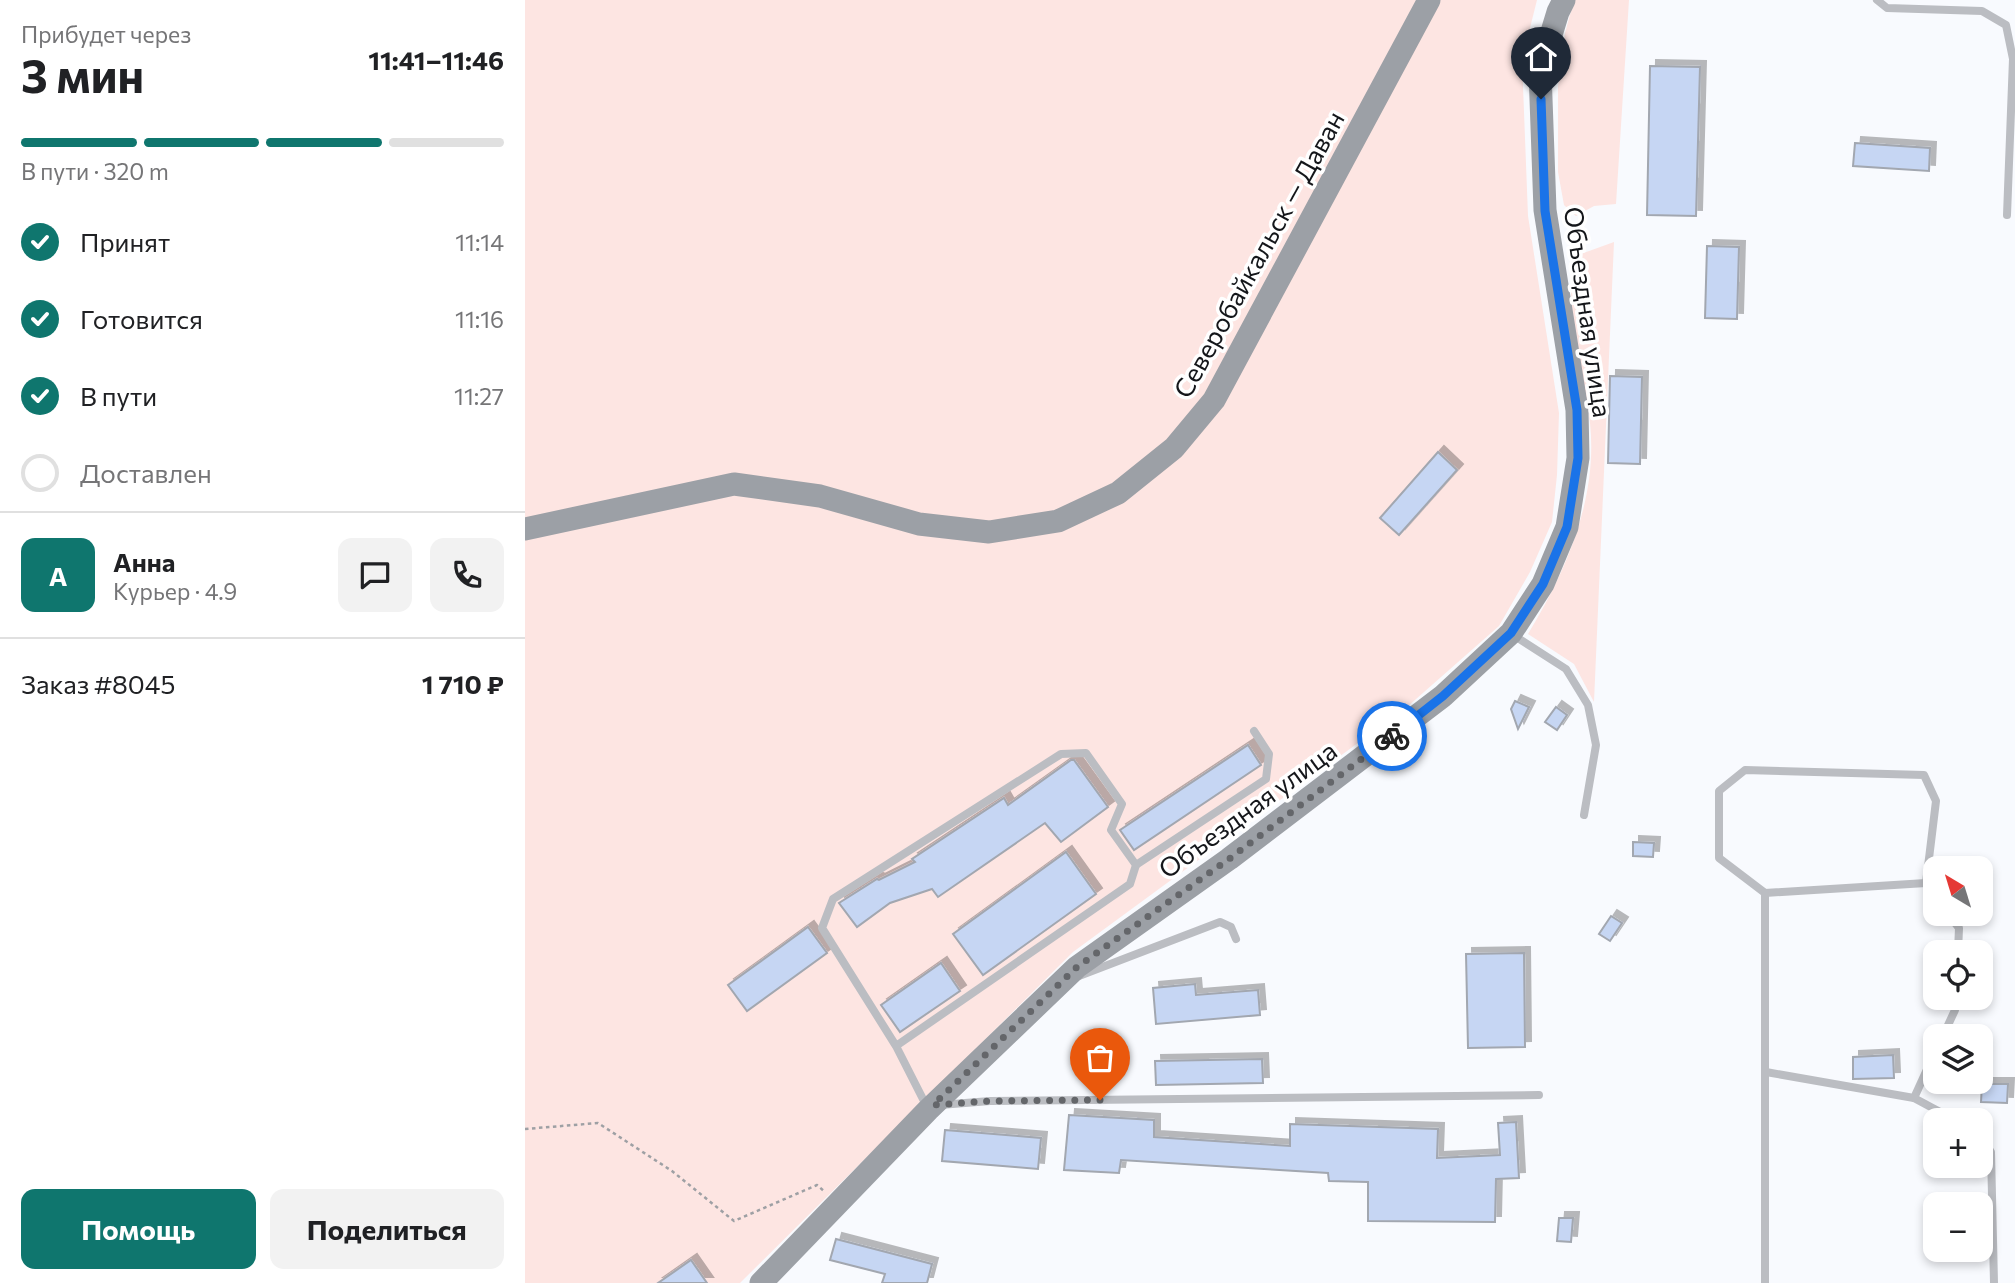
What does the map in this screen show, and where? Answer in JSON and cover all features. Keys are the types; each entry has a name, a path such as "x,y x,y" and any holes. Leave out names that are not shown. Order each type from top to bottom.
{"street":[{"name":"Северобайкальск — Даван","path":"525,529 734,484 820,496 919,524 989,532 1058,521 1118,493 1174,448 1214,400 1429,0"},
{"name":"Объездная улица","path":"761,1283 931,1107 1077,967 1229,859 1443,696 1511,633 1543,584 1567,527 1578,458 1577,410 1545,211 1540,71 1564,0"}],"lane":[{"path":"1877,0 1887,8 1982,11 2006,25 2013,59 2007,215"},
{"path":"1511,633 1566,669 1588,705 1596,745 1584,815"},
{"path":"896,1046 1130,884 1136,865 1266,779 1269,754 1254,731"},
{"path":"1136,865 1111,830 1122,804 1086,752 1061,754 833,899 823,928 931,1107 990,1101 1539,1095"},
{"path":"1923,883 1765,893 1719,858 1720,791 1745,770 1924,775 1937,801 1930,856"},
{"path":"1765,893 1765,1283"},
{"path":"1060,983 1220,922 1231,927 1236,939"},
{"path":"1766,1072 1914,1098 1933,1108"},
{"path":"1914,1098 1923,1078"},
{"path":"1992,1178 1994,1283"}],"path":[{"path":"525,1129 598,1123 672,1171 733,1221 817,1185 838,1202"}],"shaded area":[{"path":"525,0 1537,0 1522,60 1528,216 1559,413 1557,475 1552,522 1530,572 1499,626 1407,707 1073,952 740,1283 525,1283"},
{"path":"1574,0 1629,0 1616,204 1594,206 1576,216 1564,205 1558,172 1558,87 1565,33"},
{"path":"1614,242 1594,702 1574,664 1528,634 1566,560 1584,507 1589,479 1590,423 1572,315 1573,273 1578,255"}],"building":[{"path":"1650,66 1700,67 1696,216 1647,215"},
{"path":"1855,143 1930,148 1929,171 1853,166"},
{"path":"1707,246 1739,247 1737,319 1705,318"},
{"path":"1610,376 1642,377 1640,464 1608,463"},
{"path":"1438,452 1457,470 1399,535 1380,518"},
{"path":"1515,701 1529,707 1518,729 1511,709"},
{"path":"1556,707 1567,715 1557,730 1545,722"},
{"path":"1248,745 1261,765 1134,850 1120,830"},
{"path":"1074,760 1108,807 1061,842 1045,823 938,897 932,889 890,903 857,927 839,903 877,879 915,862 912,859 1004,798 1008,805"},
{"path":"1633,842 1654,843 1653,857 1633,856"},
{"path":"1066,852 1096,894 983,975 953,934"},
{"path":"1611,916 1622,923 1610,941 1599,934"},
{"path":"808,927 827,953 747,1011 728,985"},
{"path":"1524,953 1525,1047 1468,1048 1466,954"},
{"path":"941,963 960,991 900,1032 881,1005"},
{"path":"1195,984 1196,995 1258,990 1260,1015 1156,1024 1153,988"},
{"path":"1893,1055 1894,1078 1853,1079 1853,1057"},
{"path":"1262,1059 1263,1083 1156,1085 1155,1061"},
{"path":"1993,1084 2008,1084 2007,1103 1981,1102 1981,1094 1993,1094"},
{"path":"1069,1115 1154,1120 1154,1137 1290,1146 1290,1124 1438,1129 1437,1158 1500,1155 1498,1123 1516,1122 1519,1178 1496,1179 1495,1222 1368,1221 1368,1182 1329,1181 1328,1173 1121,1160 1119,1173 1064,1170"},
{"path":"945,1130 1041,1138 1038,1169 942,1161"},
{"path":"1559,1218 1573,1218 1571,1242 1557,1241"},
{"path":"836,1239 932,1264 927,1283 882,1283 885,1274 830,1260"},
{"path":"691,1260 707,1283 658,1283"}],"way so far":[{"path":"1100,1100 990,1101 933,1105 1077,967 1229,859 1392,736"}],"route":[{"path":"1392,736 1443,696 1511,633 1543,584 1567,527 1578,458 1577,410 1545,211 1541,99"}]}
